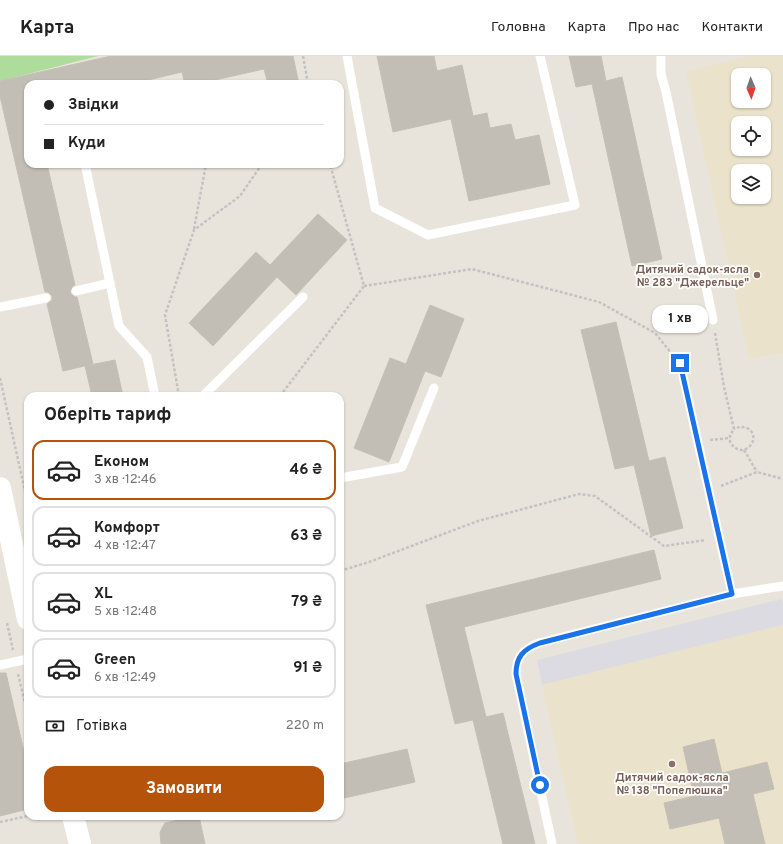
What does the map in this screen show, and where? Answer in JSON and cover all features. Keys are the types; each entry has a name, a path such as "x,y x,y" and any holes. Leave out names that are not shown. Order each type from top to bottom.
{"street":[{"path":"0,488 24,600"},
{"path":"74,820 77,843"}],"lane":[{"path":"347,56 375,208 428,235 575,204 540,56"},
{"path":"661,56 661,74 713,320"},
{"path":"86,168 119,326 147,357 154,392"},
{"path":"76,291 110,283"},
{"path":"207,392 303,297"},
{"path":"0,307 46,298"},
{"path":"680,363 732,594"},
{"path":"344,477 402,467 434,388"},
{"path":"552,844 516,674 516,666 524,651 531,646 540,643 732,594 783,586"},
{"path":"0,665 24,660"}],"path":[{"path":"303,56 307,80"},
{"path":"178,392 165,316 194,230 205,168"},
{"path":"194,230 240,196 259,168"},
{"path":"331,168 364,286"},
{"path":"283,392 364,286 472,269 599,302 655,333 680,363"},
{"path":"713,320 724,387 734,429"},
{"path":"0,378 24,487"},
{"path":"744,427 749,430 753,439 752,444 748,448 740,450 736,449 730,442 729,438 734,429 744,427"},
{"path":"698,442 729,438"},
{"path":"744,450 757,472"},
{"path":"709,491 757,472 783,479"},
{"path":"344,570 369,562 478,521 579,494 595,496 664,546 719,538"},
{"path":"0,822 24,817"}],"shaded area":[{"name":"Дитячий садок-ясла № 283 \"Джерельце\"","path":"751,56 783,56 783,353 749,359 686,71"},
{"path":"782,599 783,625 542,685 537,660"},
{"name":"Дитячий садок-ясла № 138 \"Попелюшка\"","path":"783,625 783,844 578,844 542,685"}],"green space":[{"path":"0,56 98,56 0,81"}],"building":[{"path":"111,56 293,56 298,80 267,80 264,69 215,80 184,80 182,72 148,80 24,80 24,168 48,168 75,285 72,287 70,292 72,295 77,297 93,364 63,371 47,304 52,300 52,296 48,292 45,292 0,96 0,81"},
{"path":"377,56 434,56 437,71 462,65 473,116 487,113 490,128 511,124 515,140 539,135 550,184 469,201 451,119 393,132"},
{"path":"569,56 601,56 606,81 622,77 662,259 632,266 592,84 576,87"},
{"path":"318,214 347,240 296,295 277,277 213,346 189,323 256,252 270,265"},
{"path":"430,305 464,319 441,377 425,371 389,462 354,448 390,358 406,364"},
{"path":"616,322 649,461 665,457 683,528 651,536 634,465 615,469 581,330"},
{"path":"115,360 122,392 91,392 85,366"},
{"path":"654,550 661,579 464,627 486,717 455,724 426,605"},
{"path":"0,673 6,673 24,752 24,810 0,816"},
{"path":"503,713 535,844 503,844 473,720"},
{"path":"714,739 722,773 767,762 774,789 753,794 765,844 725,844 719,818 670,829 664,803 694,796 683,747"},
{"path":"407,749 415,782 344,798 344,763"},
{"path":"179,820 200,820 205,844 161,844 160,833 165,823"}],"place":[{"name":"Дитячий садок-ясла № 283 \"Джерельце\"","path":"757,275"},
{"name":"Дитячий садок-ясла № 138 \"Попелюшка\"","path":"672,764"}],"route":[{"path":"540,785 516,674 516,666 524,651 531,646 540,643 732,594 680,363"}]}
